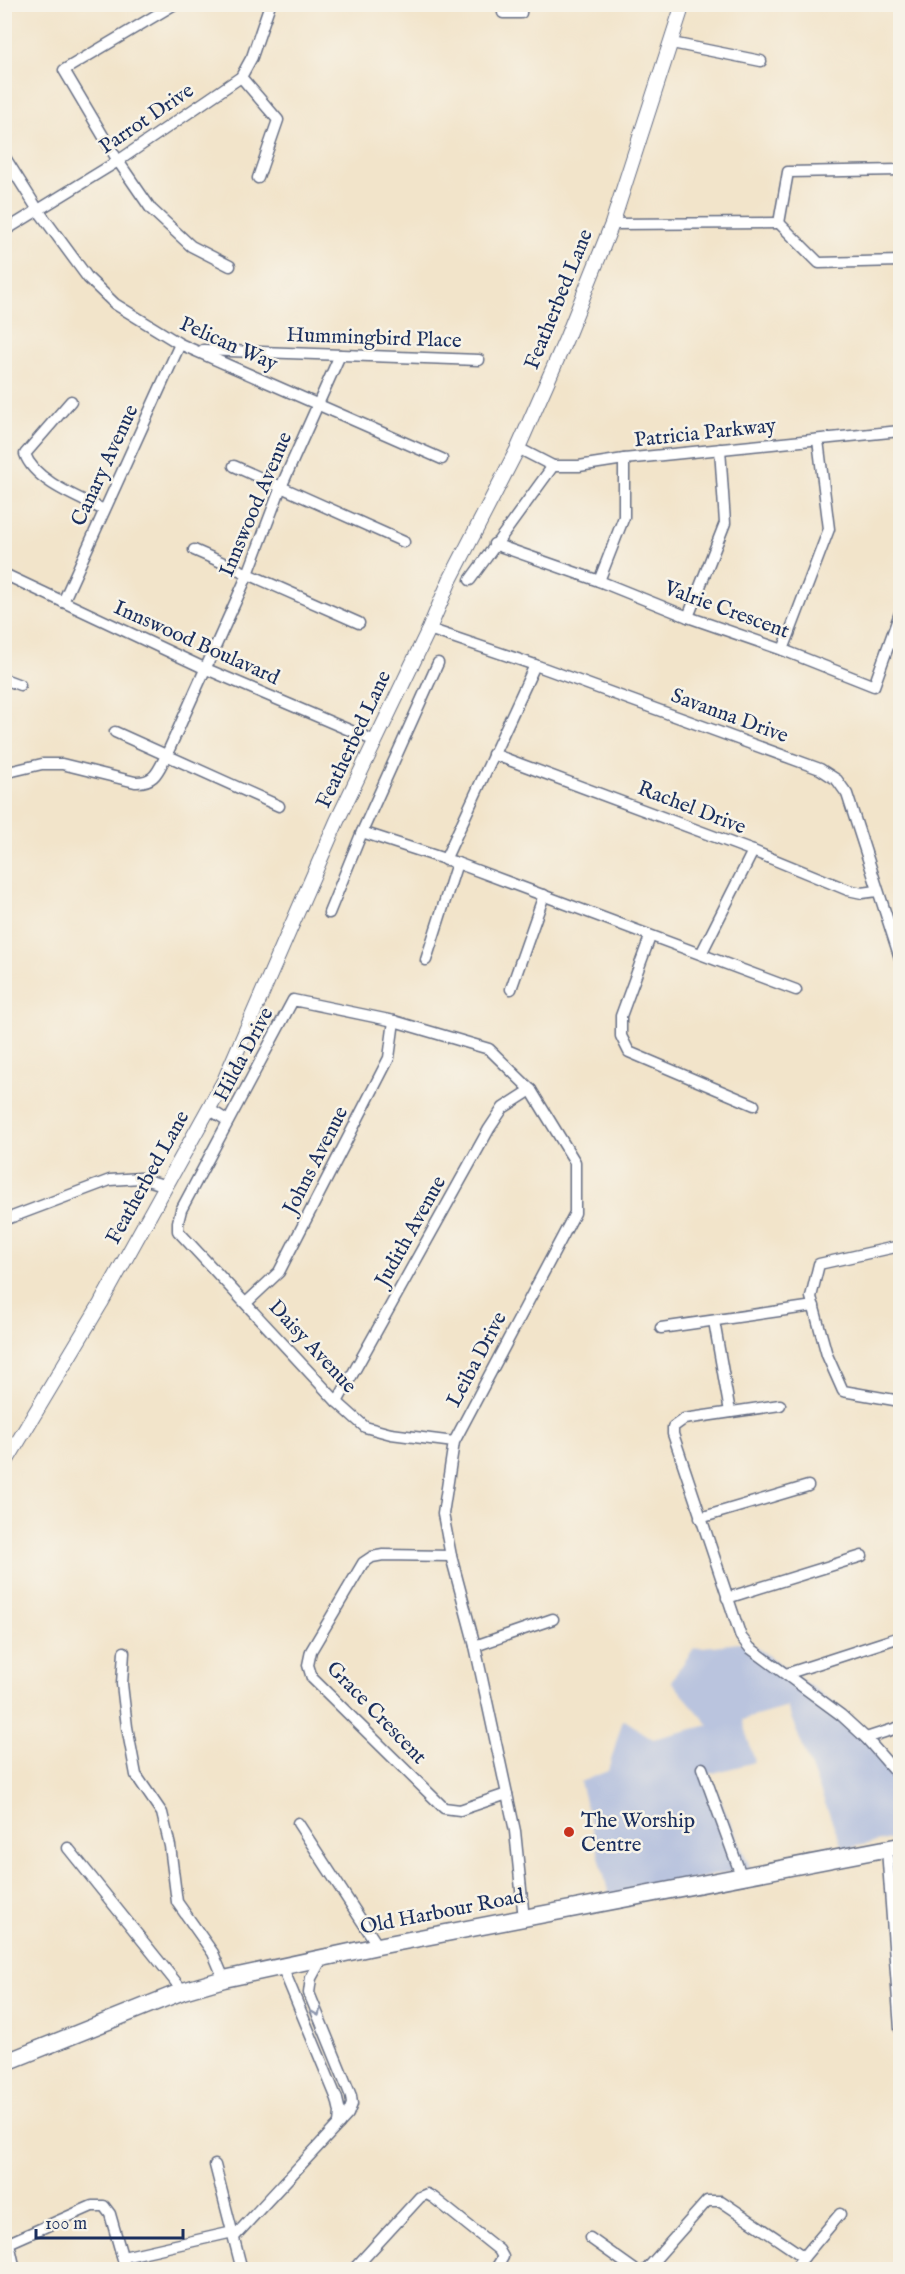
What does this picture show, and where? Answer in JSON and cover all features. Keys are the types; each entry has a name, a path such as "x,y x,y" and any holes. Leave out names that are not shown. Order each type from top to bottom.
{"main road":[{"name":"Featherbed Lane","path":"4,1465 167,1186 224,1081 337,821 450,580 518,448 566,339 612,224 683,4"},
{"name":"Old Harbour Road","path":"4,2063 183,1991 224,1979 378,1946 894,1848"}],"street":[{"path":"175,4 64,70 118,161 151,209 191,246 230,266"},
{"name":"Parrot Drive","path":"4,231 118,161 241,77 252,57 270,4"},
{"path":"503,13 521,13 522,4"},
{"path":"672,43 761,61"},
{"path":"241,77 278,120 258,178"},
{"name":"Pelican Way","path":"4,156 38,210 88,278 115,304 180,344 442,459"},
{"path":"779,223 788,172 900,170"},
{"path":"612,224 779,223 819,263 900,261"},
{"name":"Canary Avenue","path":"63,602 180,344"},
{"name":"Hummingbird Place","path":"195,350 479,360"},
{"name":"Innswood Avenue","path":"4,773 42,764 62,764 135,782 146,783 155,776 248,574 281,487 340,355"},
{"path":"71,401 25,454 27,460 52,484 104,510"},
{"name":"Patricia Parkway","path":"518,448 553,466 579,466 624,459 900,431"},
{"path":"783,650 828,529 818,440"},
{"path":"688,617 725,523 720,449"},
{"path":"599,581 624,517 624,459"},
{"path":"234,466 404,543"},
{"path":"470,580 553,466"},
{"name":"Valrie Crescent","path":"494,544 599,581 688,617 783,650 874,686 900,619"},
{"path":"194,550 359,623"},
{"name":"Innswood Boulavard","path":"4,574 204,668 375,741"},
{"name":"Savanna Drive","path":"429,629 535,665 820,769 837,780 847,794 900,958"},
{"path":"329,913 362,832 438,663"},
{"path":"426,960 451,861 493,754 535,665"},
{"path":"4,679 20,685"},
{"path":"115,732 279,806"},
{"name":"Rachel Drive","path":"493,754 753,851 848,890 862,893 877,891"},
{"path":"362,832 451,861 796,990"},
{"path":"701,954 753,851"},
{"path":"511,988 544,895"},
{"path":"650,937 621,1016 621,1036 629,1052 753,1105"},
{"name":"Leiba Drive","path":"293,1000 394,1021 489,1049 531,1090 574,1162 575,1213 454,1442 443,1514 515,1831 524,1919"},
{"name":"Hilda Drive","path":"177,1222 181,1210 293,1000"},
{"name":"Johns Avenue","path":"246,1303 279,1272 389,1058 394,1021"},
{"name":"Judith Avenue","path":"337,1402 489,1128 503,1108 531,1090"},
{"path":"209,1109 228,1121"},
{"path":"4,1220 110,1180 140,1178 167,1186"},
{"name":"Daisy Avenue","path":"177,1222 178,1231 185,1240 337,1402 365,1427 391,1434 454,1442"},
{"path":"900,1246 819,1264 812,1297 827,1355 843,1391 900,1401"},
{"path":"661,1328 814,1306"},
{"path":"714,1321 730,1412"},
{"path":"780,1405 684,1419 673,1427 673,1434 741,1637 750,1648 826,1702 866,1738 900,1777"},
{"path":"700,1518 808,1486"},
{"name":"Grace Crescent","path":"451,1556 383,1555 372,1557 363,1563 311,1651 308,1665 312,1678 444,1808 460,1810 507,1794"},
{"path":"727,1598 862,1556"},
{"path":"474,1646 553,1619"},
{"path":"786,1674 900,1637"},
{"path":"124,1652 122,1684 136,1775 162,1813 170,1846 177,1902 213,1953 224,1979"},
{"path":"866,1738 900,1727"},
{"path":"702,1768 742,1878"},
{"path":"298,1823 378,1946"},
{"path":"68,1848 183,1991"},
{"path":"894,1848 900,2030"},
{"path":"123,2257 234,2234 348,2114 352,2104 351,2096 309,1994 311,1978 322,1958"},
{"path":"282,1966 337,2099 340,2112 339,2124"},
{"path":"215,2165 242,2270"},
{"path":"353,2270 420,2197 427,2194 499,2250 503,2257 495,2270"},
{"path":"646,2270 707,2201 721,2201 804,2258"},
{"path":"15,2270 7,2244 92,2206 104,2205 110,2214 126,2270"},
{"path":"794,2270 840,2214"},
{"path":"590,2238 634,2270"}],"shaded area":[{"path":"749,1642 837,1705 900,1774 900,1837 843,1849 787,1707 742,1720 755,1762 709,1774 750,1867 610,1899 580,1782 608,1771 623,1719 653,1739 709,1725 671,1681 694,1648"}],"place":[{"name":"The Worship Centre","path":"569,1832"}]}
